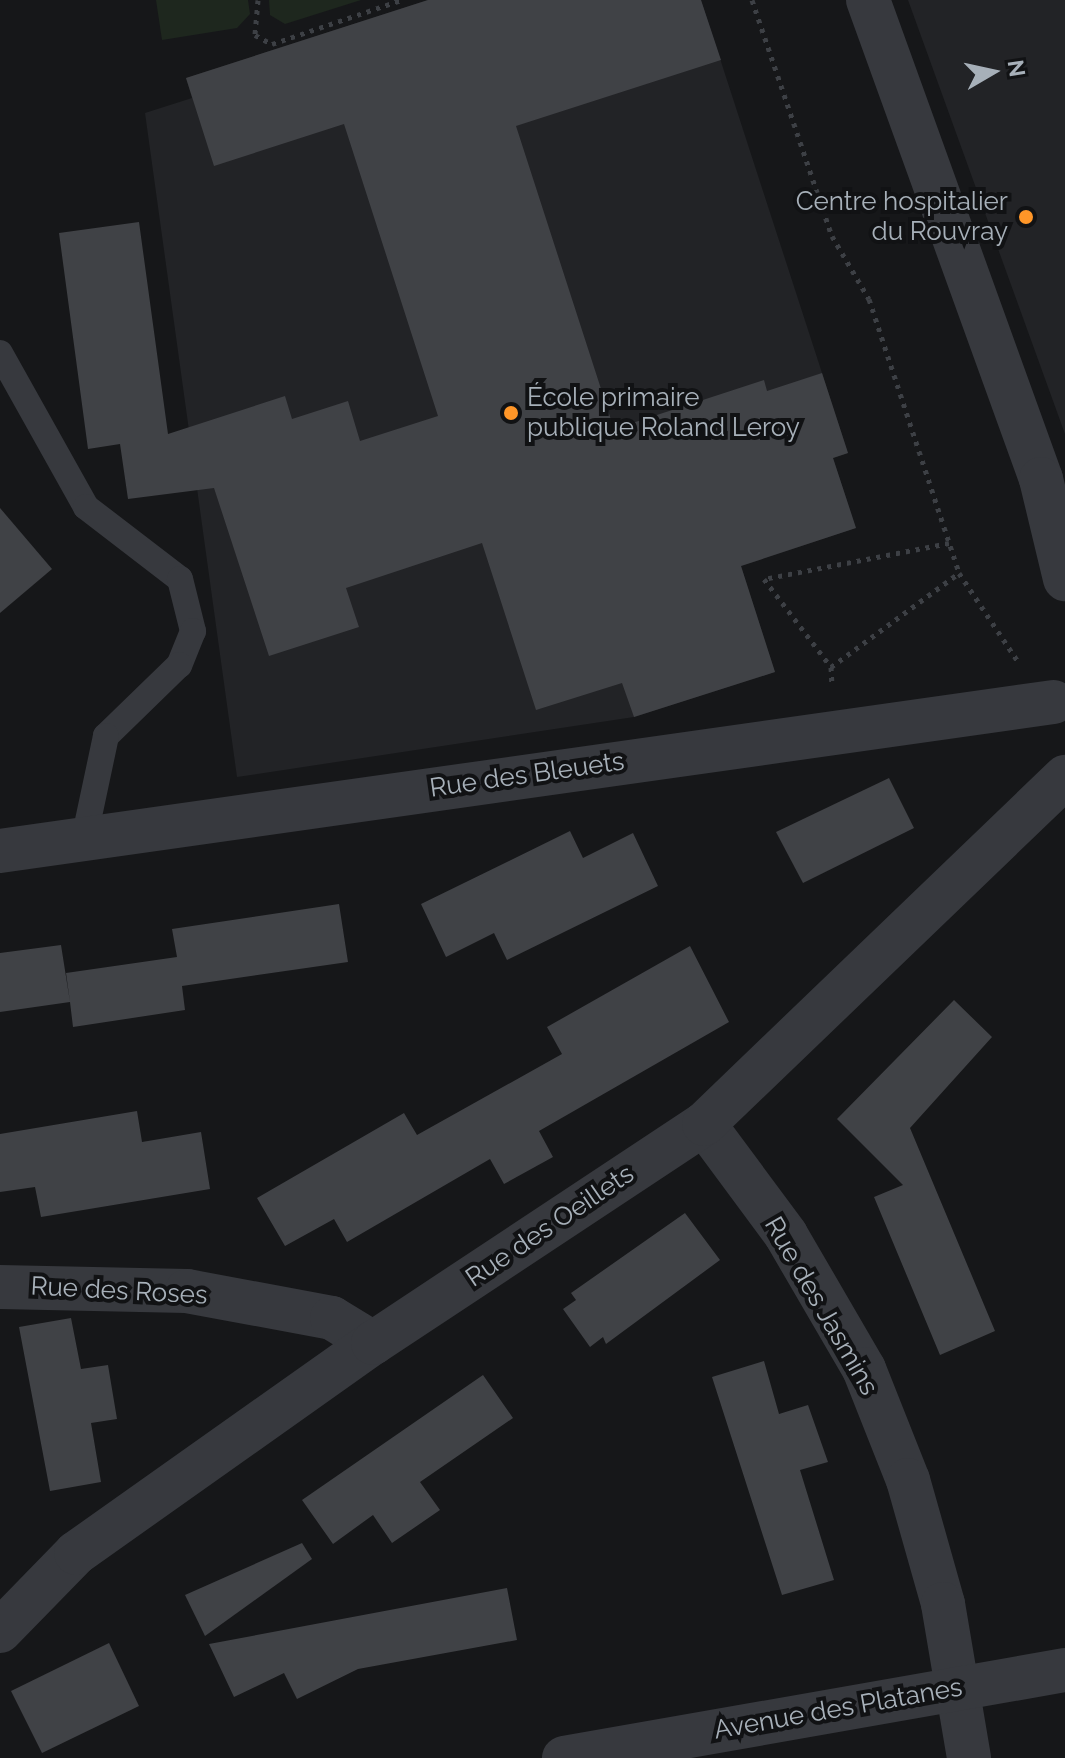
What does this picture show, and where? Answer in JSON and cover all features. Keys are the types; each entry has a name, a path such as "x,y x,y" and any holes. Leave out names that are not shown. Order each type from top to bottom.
{"street":[{"path":"868,0 1041,479 1065,579"},
{"name":"Rue des Bleuets","path":"0,851 85,835 1051,703"},
{"name":"Rue des Oeillets","path":"0,1631 76,1553 373,1343 704,1124 1065,777"},
{"name":"Rue des Jasmins","path":"704,1124 786,1235 864,1369 908,1480 960,1687 969,1758"},
{"name":"Rue des Roses","path":"0,1287 187,1291 332,1318 373,1343"},
{"name":"Avenue des Platanes","path":"564,1758 1065,1670"}],"lane":[{"path":"0,353 86,507 180,579 193,631 179,665 106,736 85,835"}],"path":[{"path":"258,0 255,35 272,44 401,0"},
{"path":"752,0 832,236 869,299 959,573 1051,703"},
{"path":"949,543 764,579 831,667 959,573"}],"shaded area":[{"path":"156,0 248,0 250,14 237,28 162,40"},
{"path":"269,0 361,0 285,24 270,15"},
{"name":"École primaire publique Roland Leroy","path":"428,0 701,0 848,453 833,458 856,528 741,566 775,672 634,717 237,777 145,113 192,98 186,78"},
{"name":"Centre hospitalier du Rouvray","path":"908,0 1065,0 1065,434"}],"building":[{"path":"428,0 701,0 721,60 516,126 614,429 764,380 767,391 822,373 848,453 833,458 856,528 741,566 775,672 634,717 622,683 536,710 482,543 346,588 359,627 269,656 214,488 128,499 120,444 88,449 59,233 139,222 168,434 285,396 292,419 348,401 360,441 438,416 344,124 214,166 186,78"},
{"path":"0,508 52,569 0,613"},
{"path":"889,778 914,828 803,883 776,832"},
{"path":"570,831 583,858 633,833 658,886 507,960 494,933 446,957 421,904"},
{"path":"339,904 348,962 182,986 185,1010 73,1027 66,973 177,957 172,929"},
{"path":"61,945 70,1002 0,1012 0,953"},
{"path":"690,946 729,1022 539,1131 553,1157 504,1184 490,1159 347,1242 334,1219 285,1246 257,1198 404,1113 417,1135 562,1054 547,1027"},
{"path":"954,1000 992,1037 910,1128 995,1331 940,1355 874,1197 903,1185 837,1119"},
{"path":"137,1111 142,1142 201,1132 210,1189 41,1217 35,1187 0,1192 0,1134"},
{"path":"685,1213 720,1260 606,1344 603,1337 590,1347 563,1309 576,1300 571,1293"},
{"path":"71,1318 81,1369 108,1365 117,1419 91,1423 101,1482 50,1491 19,1327"},
{"path":"764,1361 779,1414 808,1405 828,1462 800,1470 834,1580 782,1595 712,1377"},
{"path":"483,1375 513,1418 420,1482 440,1510 392,1543 373,1515 333,1544 302,1500"},
{"path":"302,1543 312,1559 205,1636 185,1595"},
{"path":"507,1588 517,1640 358,1669 297,1699 284,1673 234,1697 209,1644"},
{"path":"109,1643 139,1706 42,1753 11,1691"}],"place":[{"name":"Centre hospitalier du Rouvray","path":"1026,217"},
{"name":"École primaire publique Roland Leroy","path":"511,413"}]}
